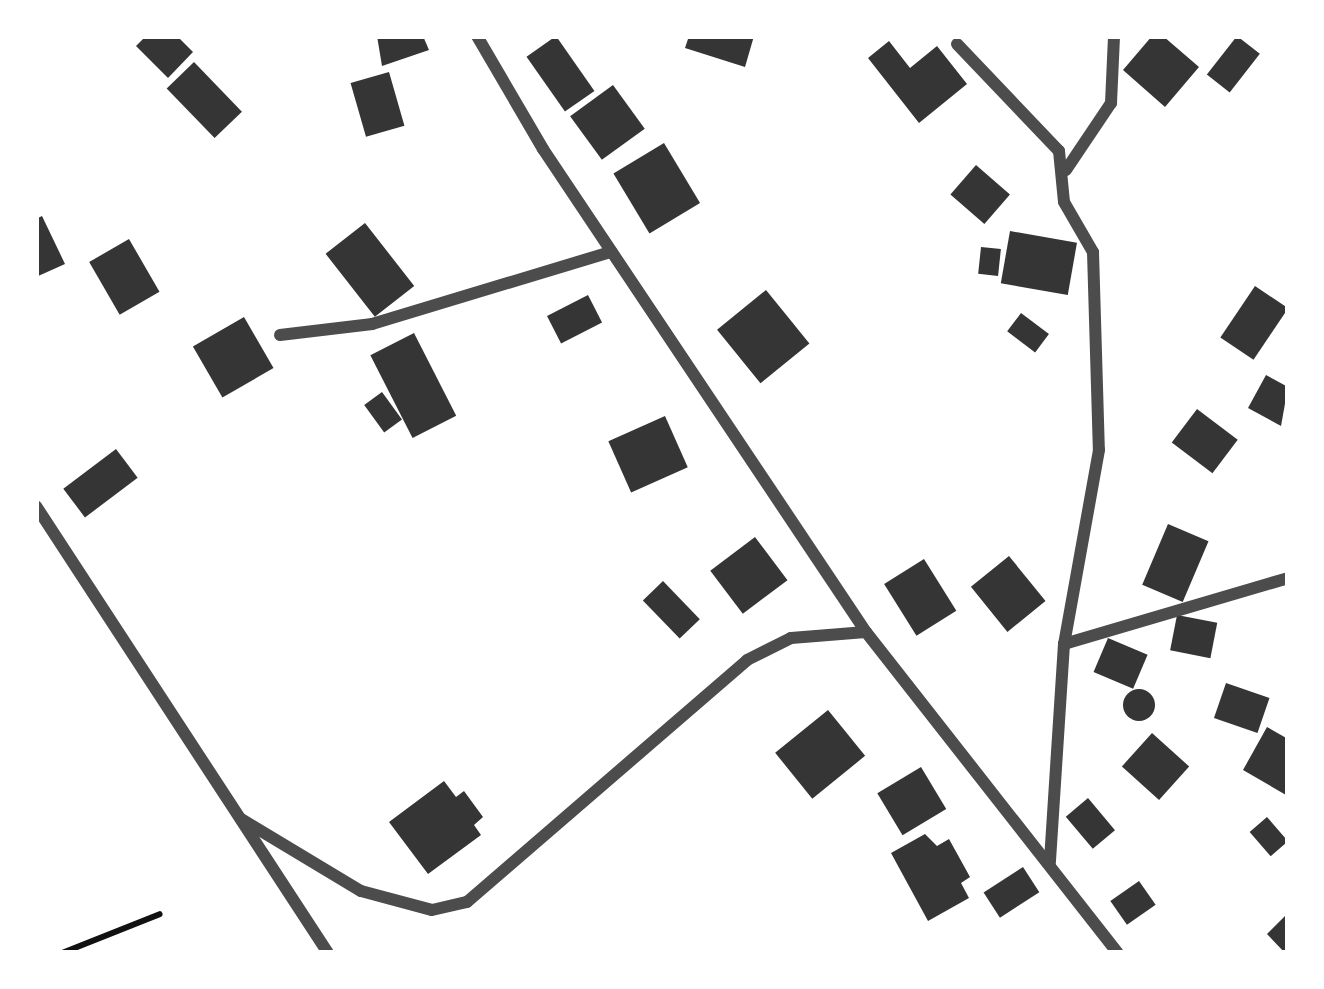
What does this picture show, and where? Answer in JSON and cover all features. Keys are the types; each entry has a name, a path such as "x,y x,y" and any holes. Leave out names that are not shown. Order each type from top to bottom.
{"street":[{"path":"477,36 611,253 866,632 1118,953"},
{"path":"1066,171 1111,103 1114,36"},
{"path":"957,44 1059,151 1066,171 1064,202 1094,252 1099,449 1064,644 1050,864"},
{"path":"280,335 372,325 509,277 611,253"},
{"path":"36,506 328,953"},
{"path":"1064,644 1288,578"},
{"path":"241,819 361,891 432,910 466,902 747,660 791,638 866,632"}],"path":[{"path":"62,953 160,914"}],"building":[{"path":"146,36 177,36 193,52 168,78 136,46"},
{"path":"377,36 423,36 429,50 382,66"},
{"path":"556,36 594,91 565,112 527,57"},
{"path":"689,36 754,36 745,67 685,48"},
{"path":"1152,36 1163,36 1199,67 1165,107 1123,70"},
{"path":"1237,36 1260,54 1230,92 1207,75"},
{"path":"889,41 910,68 937,46 967,84 919,123 868,58"},
{"path":"194,62 242,112 215,138 167,88"},
{"path":"389,72 404,126 366,137 351,83"},
{"path":"613,85 645,129 602,160 570,116"},
{"path":"664,143 700,203 649,233 613,173"},
{"path":"976,165 1010,195 984,224 950,194"},
{"path":"42,216 65,264 36,277 36,219"},
{"path":"365,223 414,286 375,317 326,254"},
{"path":"1010,231 1077,243 1068,295 1001,283"},
{"path":"129,239 160,292 120,315 89,262"},
{"path":"981,247 1001,249 998,276 978,274"},
{"path":"1255,286 1288,309 1253,360 1220,337"},
{"path":"766,290 809,344 760,383 717,330"},
{"path":"588,295 602,323 561,344 547,316"},
{"path":"1021,313 1049,334 1035,352 1007,331"},
{"path":"244,317 274,368 222,398 193,346"},
{"path":"414,333 456,416 413,438 370,355"},
{"path":"1266,375 1288,387 1281,426 1248,408"},
{"path":"382,392 402,420 384,432 364,405"},
{"path":"1197,409 1238,440 1212,473 1172,443"},
{"path":"665,416 688,467 631,492 608,441"},
{"path":"116,449 138,478 85,517 63,489"},
{"path":"1168,524 1209,541 1183,602 1142,585"},
{"path":"755,537 787,580 743,614 710,571"},
{"path":"1009,556 1046,601 1007,632 971,587"},
{"path":"924,559 956,611 916,636 884,584"},
{"path":"663,581 700,619 680,639 643,600"},
{"path":"1177,615 1217,623 1210,658 1170,650"},
{"path":"1108,638 1148,655 1133,689 1094,672"},
{"path":"1226,683 1269,698 1257,733 1214,718"},
{"path":"1139,689 1150,694 1155,705 1150,716 1139,721 1128,716 1123,705 1128,694"},
{"path":"828,710 865,756 812,799 775,753"},
{"path":"1267,727 1288,739 1286,795 1243,770"},
{"path":"1152,733 1189,766 1159,800 1122,766"},
{"path":"921,767 946,809 903,835 877,793"},
{"path":"444,781 456,797 464,791 483,817 474,825 481,835 428,874 389,822"},
{"path":"1088,798 1115,830 1093,849 1066,817"},
{"path":"1267,817 1288,841 1271,856 1250,832"},
{"path":"925,834 937,846 949,839 970,877 961,883 969,898 928,921 891,853"},
{"path":"1023,867 1039,892 1000,918 984,893"},
{"path":"1139,881 1156,905 1127,925 1110,901"},
{"path":"1288,913 1288,953 1285,953 1267,934"}]}
